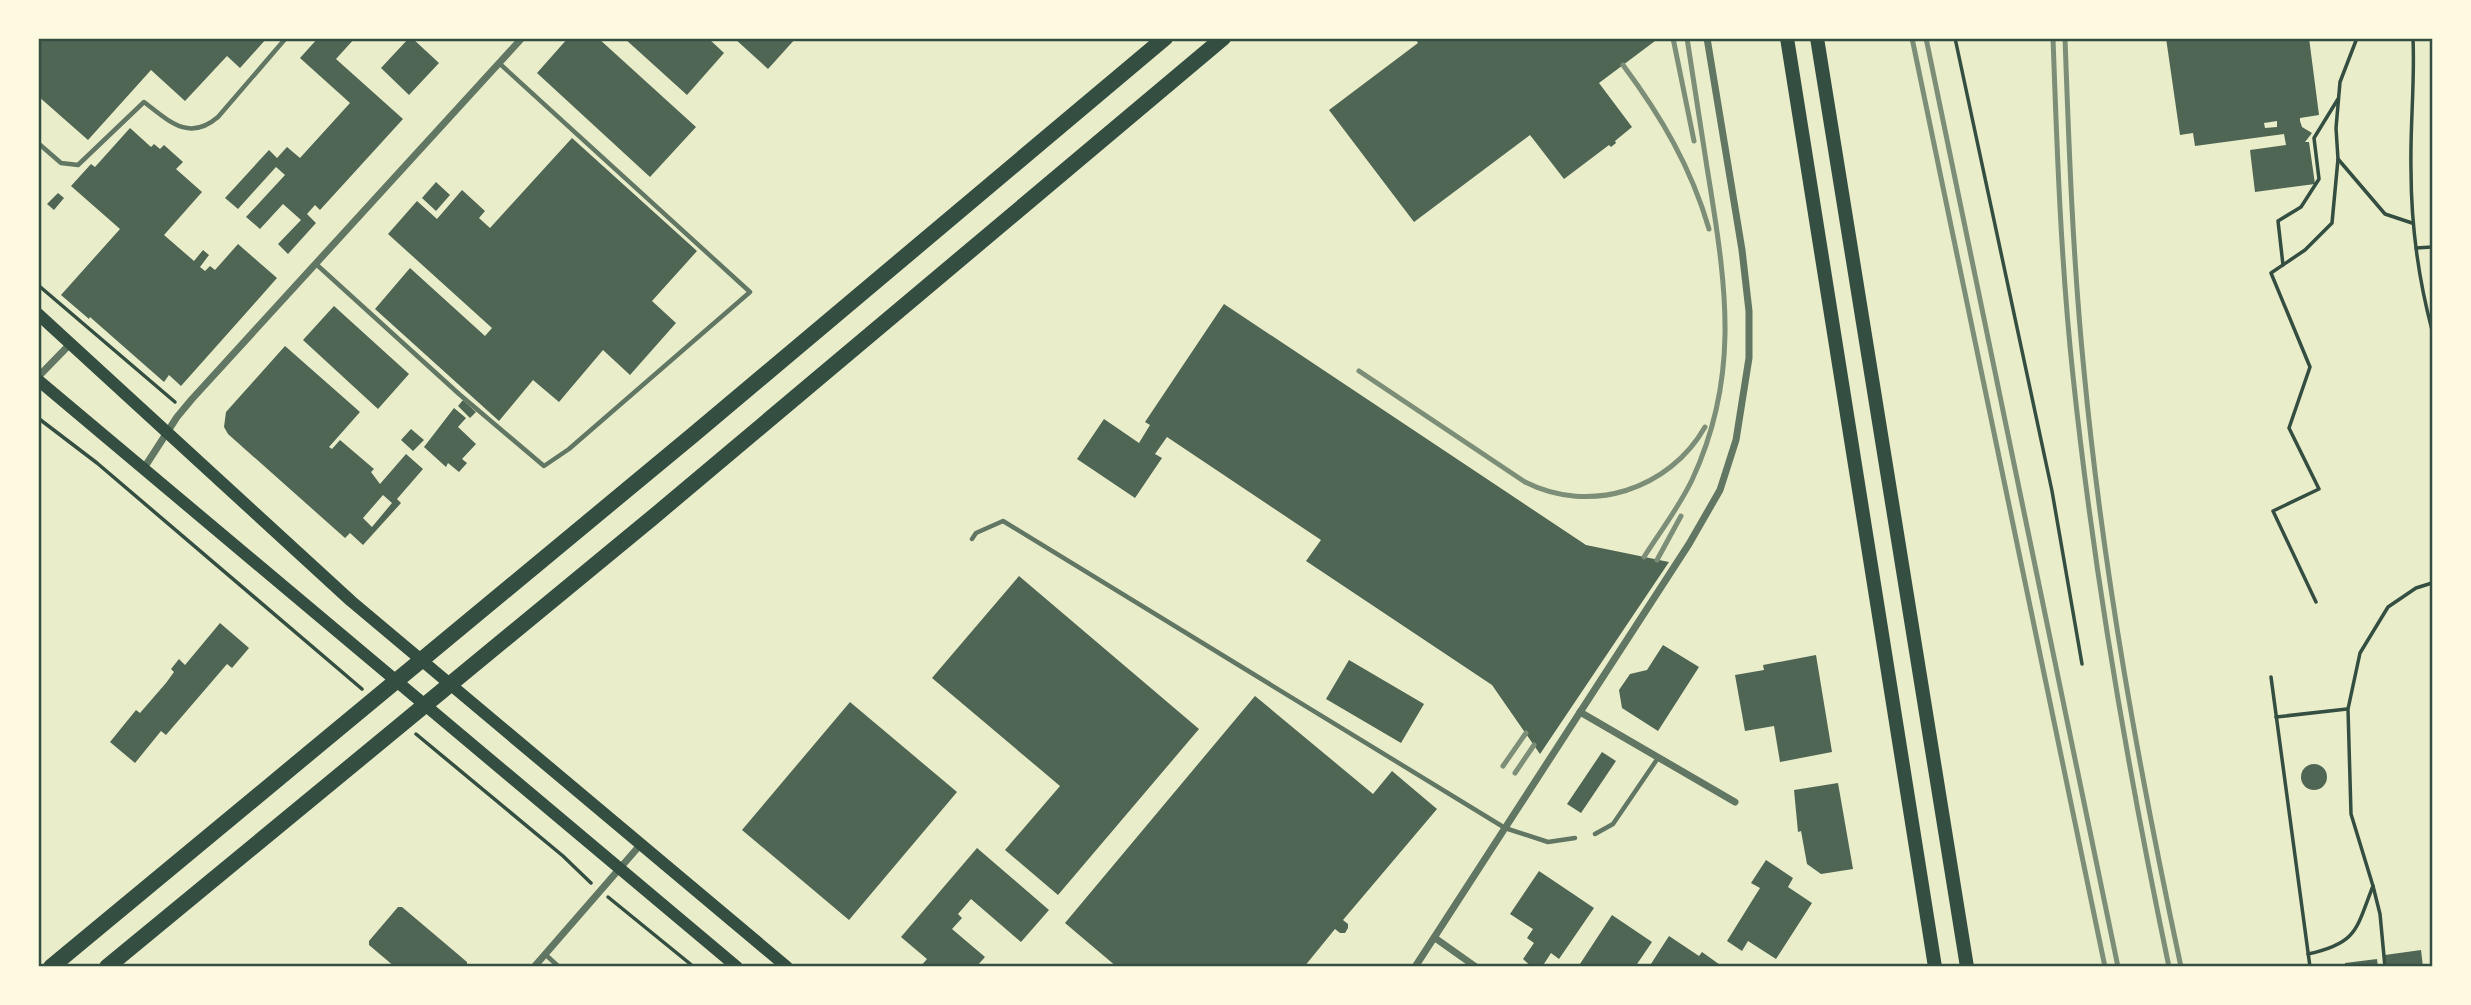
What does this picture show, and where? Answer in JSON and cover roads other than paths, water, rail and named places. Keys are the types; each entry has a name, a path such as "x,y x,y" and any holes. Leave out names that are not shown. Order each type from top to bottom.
{"highway":[{"path":"51,967 693,435 1165,38"},
{"path":"107,967 652,518 1223,38"},
{"path":"1787,38 1935,967"},
{"path":"1818,38 1967,967"}],"main road":[{"path":"38,314 351,601 787,967"},
{"path":"38,379 737,967"}],"street":[{"path":"144,468 184,410 522,38"},
{"path":"1415,967 1689,544 1720,490 1736,440 1749,358 1749,311 1742,250 1707,38"},
{"path":"38,379 71,343"},
{"path":"1580,712 1735,802"},
{"path":"534,967 641,844"},
{"path":"1435,937 1476,967"}],"lane":[{"path":"38,143 61,163 78,165 144,102 175,125 188,129 206,127 218,117 286,38"},
{"path":"316,264 459,394 544,466 569,449 750,292 499,64"},
{"path":"972,539 976,533 1003,521 1504,828 1548,842 1576,838"},
{"path":"1595,834 1613,824 1658,757"},
{"path":"545,954 559,967"}],"railway":[{"path":"1673,38 1694,141"},
{"path":"1644,557 1692,480 1707,443 1723,371 1725,335 1721,262 1687,38"},
{"path":"1912,38 2105,967"},
{"path":"1926,38 2118,967"},
{"path":"2053,38 2062,250 2081,450 2113,673 2169,967"},
{"path":"2065,38 2080,330 2101,521 2124,670 2181,967"},
{"path":"1623,65 1674,143 1702,206 1709,229"},
{"path":"1359,371 1525,482 1550,492 1601,496 1649,481 1671,467 1690,449 1705,427"},
{"path":"1657,560 1681,516"},
{"path":"1503,766 1526,733"},
{"path":"1515,773 1534,745"}]}
